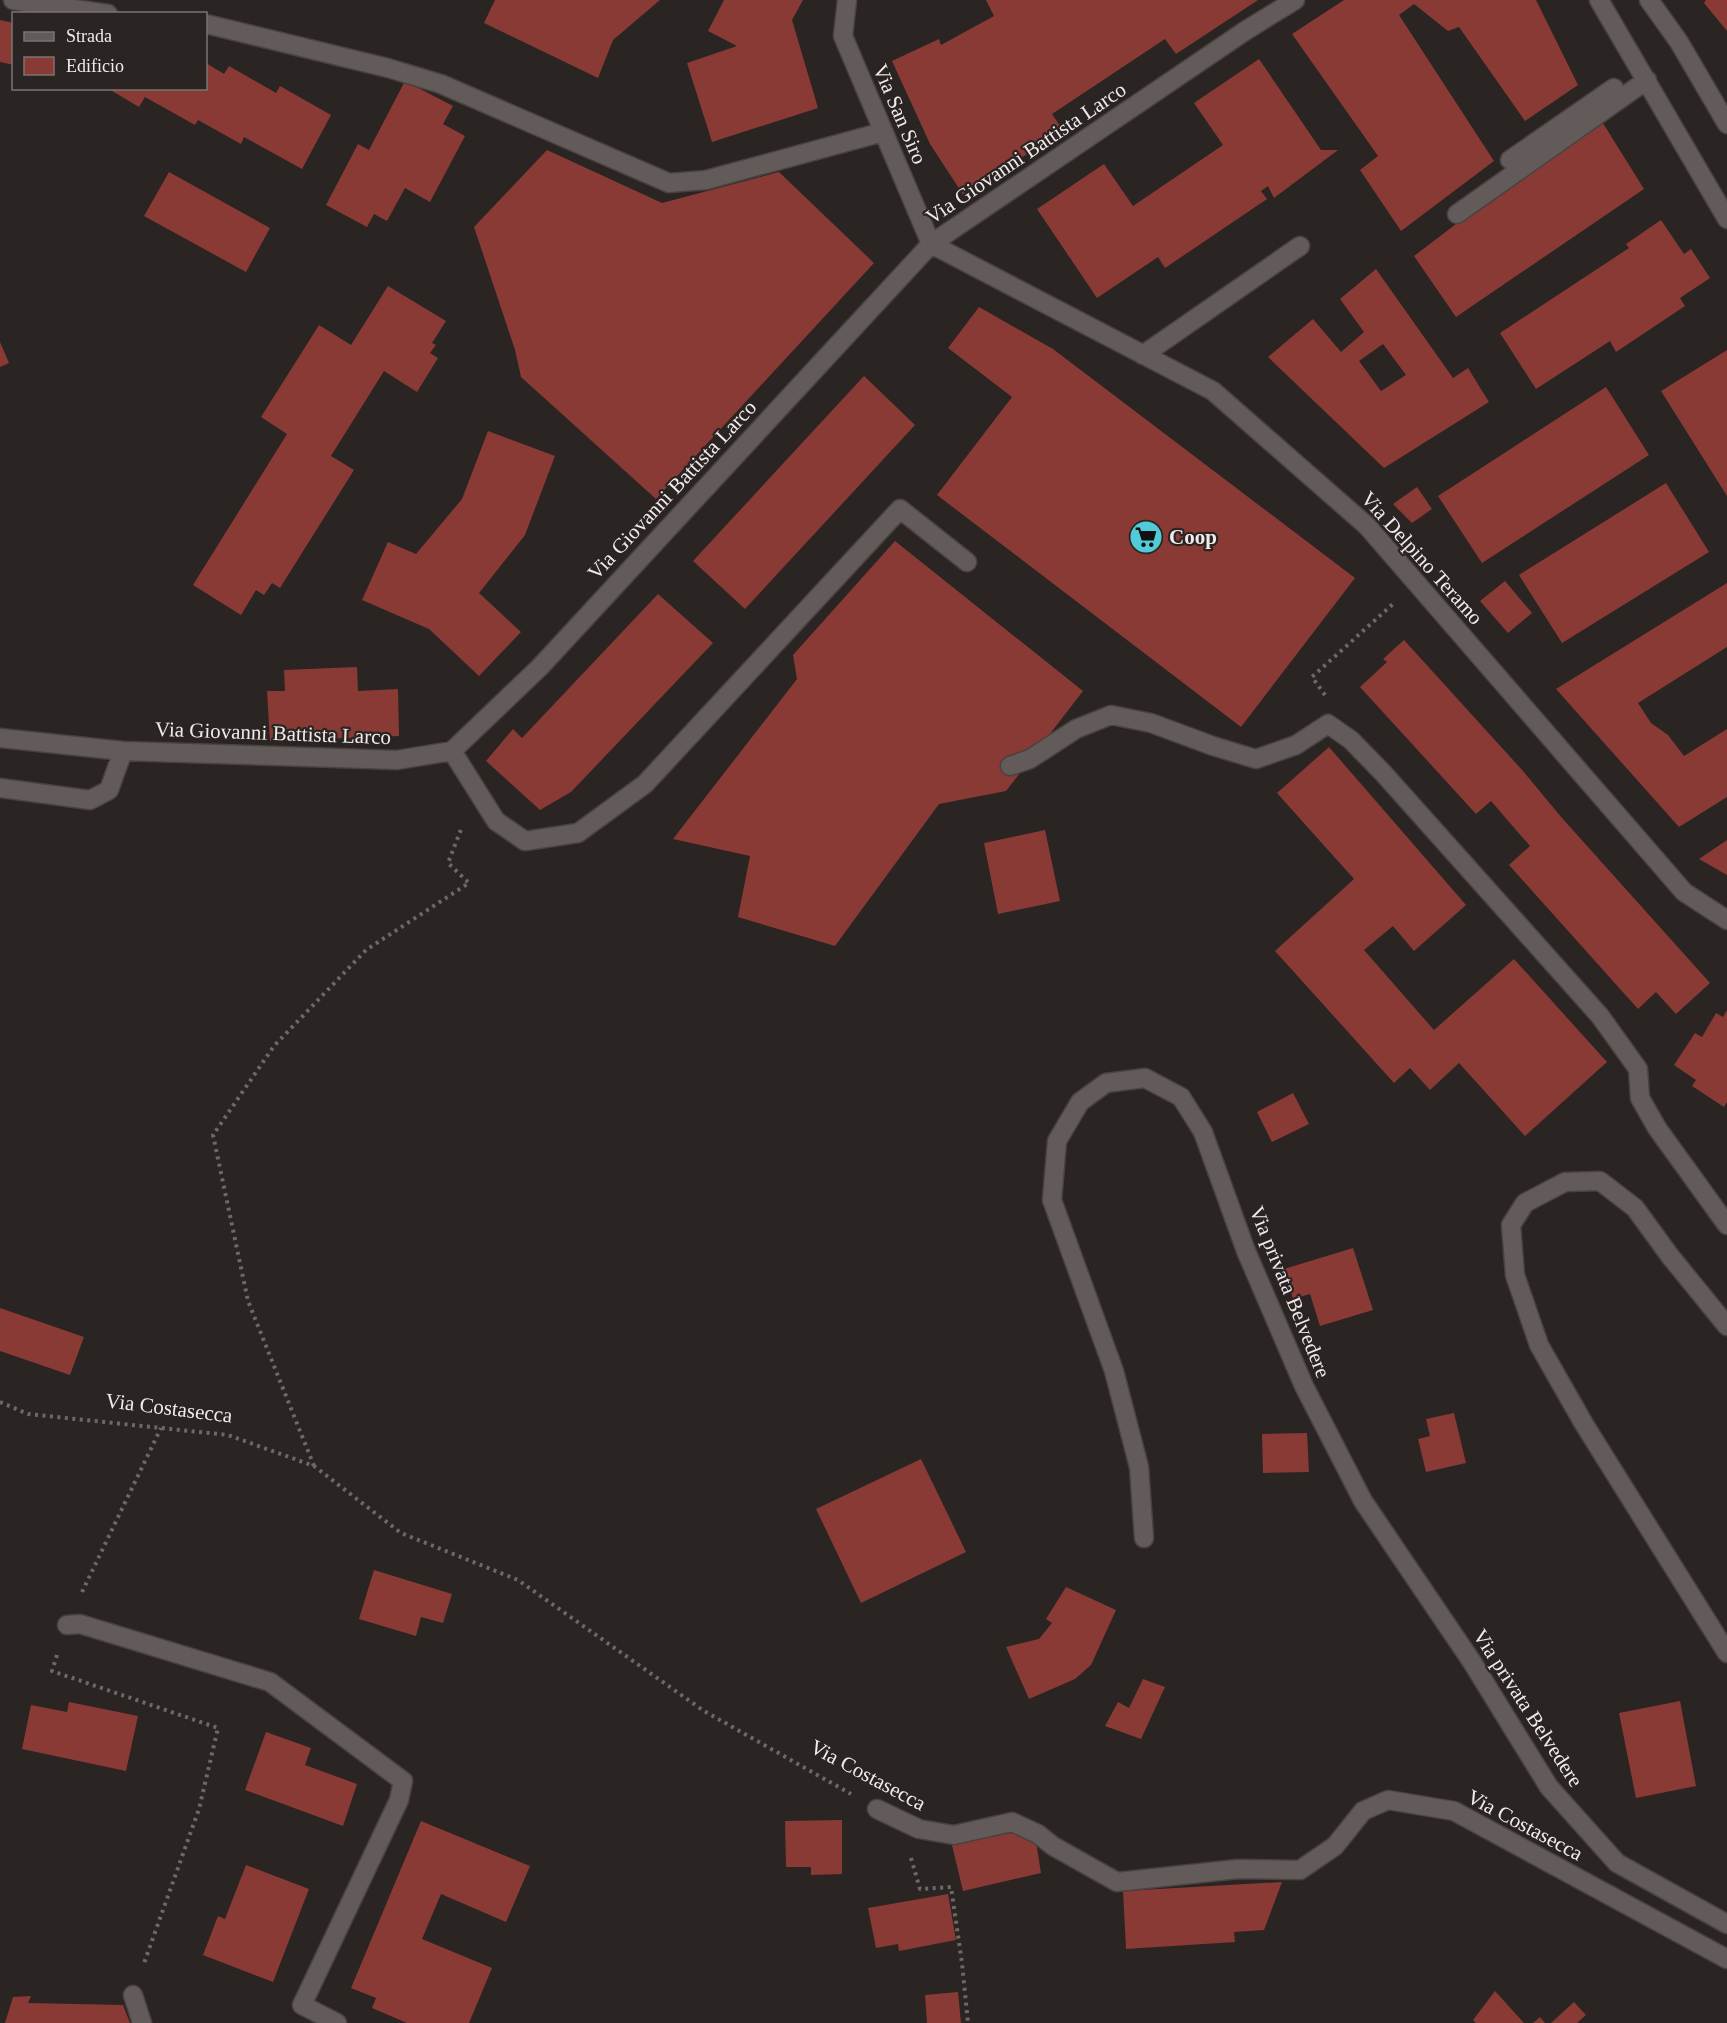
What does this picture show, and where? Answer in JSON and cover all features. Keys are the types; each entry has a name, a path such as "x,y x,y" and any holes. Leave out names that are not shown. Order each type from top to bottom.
{"street":[{"path":"13,0 94,12"},
{"name":"Via San Siro","path":"847,0 843,36 931,244"},
{"name":"Via Giovanni Battista Larco","path":"0,738 123,751 397,759 452,751 540,667 931,244 1245,31 1295,0"},
{"path":"1599,0 1727,219"},
{"path":"1649,0 1679,42 1727,124"},
{"path":"207,24 388,68 441,84 669,183 706,180 883,132"},
{"path":"1510,160 1643,75"},
{"path":"1457,214 1643,75"},
{"name":"Via Delpino Teramo","path":"931,244 1213,391 1367,526 1684,892 1727,920"},
{"path":"1143,355 1299,246"},
{"path":"452,751 496,821 525,841 578,833 645,784 900,509 967,562"},
{"path":"1010,766 1030,759 1076,729 1111,715 1151,723 1256,759 1296,745 1328,724 1351,740 1384,774 1600,1016 1638,1069 1640,1098 1657,1128 1727,1225"},
{"path":"0,788 90,801 109,790 123,751"},
{"name":"Via privata Belvedere","path":"1144,1538 1139,1467 1114,1371 1052,1200 1057,1141 1080,1102 1106,1083 1145,1078 1181,1097 1203,1132 1246,1251 1304,1386 1363,1501 1472,1662 1549,1787 1617,1863 1727,1924"},
{"path":"1727,1326 1670,1256 1635,1208 1600,1180 1565,1182 1525,1203 1511,1225 1515,1275 1539,1345 1584,1424 1727,1653"},
{"path":"67,1625 80,1624 270,1682 403,1781 399,1800 302,2005 337,2023"},
{"name":"Via Costasecca","path":"877,1809 919,1829 954,1834 1012,1822 1038,1834 1053,1846 1117,1882 1238,1869 1300,1870 1335,1846 1363,1811 1388,1800 1454,1811 1727,1959"},
{"path":"133,1995 142,2023"}],"path":[{"path":"1340,732 1341,715 1312,677 1416,583"},
{"path":"314,1466 248,1301 213,1135 274,1047 366,950 469,883 447,863 462,828 458,817"},
{"name":"Via Costasecca","path":"0,1402 28,1414 228,1435 314,1466 401,1533 518,1581 704,1711 877,1809"},
{"path":"133,1995 199,1809 218,1728 52,1671 67,1625 161,1428"},
{"path":"907,1824 913,1868 920,1889 951,1887 968,2023"}],"building":[{"path":"495,0 660,0 613,40 598,78 484,23"},
{"path":"724,0 803,0 792,20 818,108 712,142 687,63 737,46 708,31"},
{"path":"986,0 1258,0 1176,54 1165,39 1052,114 1063,130 964,196 930,144 892,61 939,39 941,45 994,16"},
{"path":"1344,0 1536,0 1578,85 1525,121 1459,27 1448,31 1414,4 1399,15 1494,161 1401,231 1360,170 1378,156 1292,34"},
{"path":"1706,0 1727,0 1727,31 1704,3"},
{"path":"0,20 12,23 12,65 0,62"},
{"path":"1259,59 1321,150 1338,150 1274,198 1268,186 1261,191 1267,199 1165,268 1158,257 1097,298 1037,209 1104,164 1133,206 1223,145 1194,103"},
{"path":"207,64 224,74 229,66 276,93 280,86 331,115 302,169 244,137 241,144 198,120 195,125 145,97 139,107 110,90 207,90"},
{"path":"405,81 453,106 443,124 465,136 430,202 405,188 387,221 374,214 367,227 326,205 358,144 369,150"},
{"path":"1601,120 1644,189 1456,317 1414,256 1527,170"},
{"path":"547,150 662,203 779,172 874,263 656,499 521,377 515,350 474,227"},
{"path":"169,172 270,228 246,272 144,216"},
{"path":"1661,220 1684,254 1691,249 1710,278 1680,298 1685,306 1616,352 1610,341 1536,389 1500,333 1629,248 1626,244"},
{"path":"1376,269 1453,378 1468,368 1489,402 1384,468 1268,357 1313,319 1341,352 1364,332 1340,299","holes":["1383,344 1406,375 1381,391 1359,361"]},
{"path":"388,286 446,321 432,343 436,345 430,353 438,358 417,392 384,371 331,456 354,470 280,588 272,583 264,595 256,590 241,615 193,585 287,434 261,417 319,325 351,345"},
{"name":"Coop","path":"979,307 1053,349 1355,578 1241,727 937,495 1012,397 948,348"},
{"path":"0,342 9,363 0,367"},
{"path":"1727,350 1727,496 1661,391"},
{"path":"864,376 915,425 745,609 693,561"},
{"path":"1606,387 1649,455 1482,563 1438,496"},
{"path":"488,431 555,456 525,535 479,593 521,632 479,676 429,629 362,600 388,542 416,554 462,499"},
{"path":"1666,483 1709,552 1562,643 1519,575"},
{"path":"1417,487 1432,509 1412,523 1393,504"},
{"path":"895,541 1083,691 1006,791 939,804 835,946 738,917 750,856 673,839 797,679 793,655"},
{"path":"1505,581 1532,613 1508,633 1480,601"},
{"path":"1727,583 1727,647 1638,703 1651,723 1668,735 1684,756 1727,729 1727,797 1679,827 1556,689"},
{"path":"658,594 713,643 571,792 540,810 486,761 513,729 522,738"},
{"path":"1404,640 1710,983 1676,1014 1656,992 1638,1009 1509,865 1530,846 1491,801 1476,814 1360,687 1387,662 1383,659"},
{"path":"357,667 358,691 398,689 399,736 270,741 267,691 285,691 284,670"},
{"path":"1329,747 1466,905 1414,951 1393,926 1364,950 1434,1030 1514,959 1607,1062 1525,1136 1459,1063 1430,1090 1410,1068 1394,1083 1275,951 1354,879 1277,793"},
{"path":"1045,830 1060,901 998,914 984,843"},
{"path":"1727,840 1727,875 1699,859"},
{"path":"1727,1010 1727,1102 1724,1107 1692,1086 1696,1080 1674,1065 1695,1033 1702,1037 1716,1013 1723,1017"},
{"path":"1293,1093 1309,1124 1272,1142 1257,1112"},
{"path":"1353,1248 1373,1310 1320,1326 1310,1294 1293,1299 1284,1269"},
{"path":"0,1308 84,1337 70,1375 0,1351"},
{"path":"1454,1413 1466,1463 1426,1472 1418,1439 1430,1436 1426,1419"},
{"path":"1307,1433 1309,1472 1263,1473 1262,1434"},
{"path":"921,1459 966,1552 861,1603 816,1509"},
{"path":"374,1570 452,1594 443,1623 421,1617 416,1636 359,1619"},
{"path":"1066,1587 1116,1610 1091,1665 1075,1679 1029,1699 1006,1647 1039,1639 1052,1623 1046,1619"},
{"path":"1143,1679 1165,1687 1141,1739 1105,1726 1118,1702 1129,1708"},
{"path":"1680,1701 1696,1786 1636,1798 1619,1713"},
{"path":"69,1702 138,1716 126,1771 22,1749 31,1705 67,1712"},
{"path":"266,1732 311,1748 305,1765 357,1784 343,1826 245,1790"},
{"path":"842,1820 842,1874 811,1875 811,1867 786,1867 785,1821"},
{"path":"421,1821 530,1866 506,1922 441,1894 422,1939 492,1968 469,2023 407,2023 372,2008 376,1998 351,1988"},
{"path":"1011,1827 1035,1835 1041,1873 963,1891 951,1841"},
{"path":"246,1865 309,1889 273,1982 203,1955 218,1916 225,1919"},
{"path":"1282,1882 1264,1930 1234,1932 1235,1942 1126,1949 1123,1891"},
{"path":"948,1894 956,1940 899,1951 898,1944 876,1948 868,1908"},
{"path":"1495,1991 1524,2023 1476,2023 1473,2020"},
{"path":"958,1992 961,2023 927,2023 925,1995"},
{"path":"31,1996 28,2003 123,2005 130,2023 5,2023 13,1997"},
{"path":"1574,2002 1586,2015 1577,2023 1551,2023"},
{"path":"1540,2017 1545,2023 1533,2023"}],"place":[{"name":"Coop","path":"1146,537"}]}
